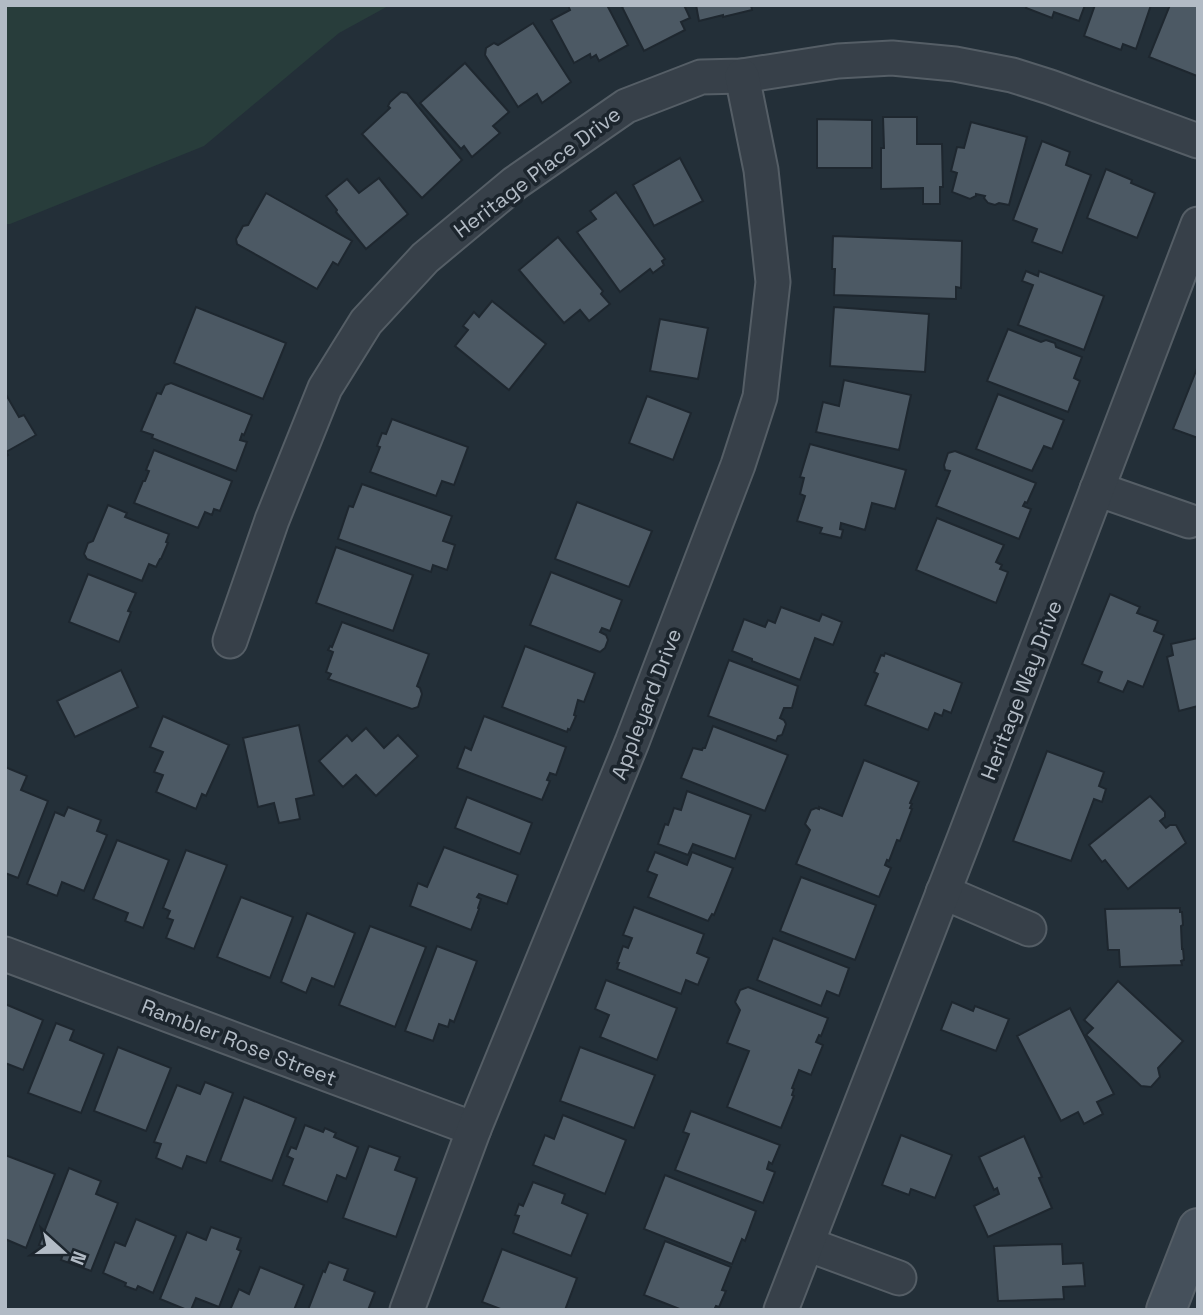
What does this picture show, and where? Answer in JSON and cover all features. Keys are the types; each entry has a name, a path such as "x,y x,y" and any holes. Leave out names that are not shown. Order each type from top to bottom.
{"street":[{"name":"Heritage Place Drive","path":"230,641 272,520 325,388 366,323 425,258 515,183 626,106 701,78 742,76 838,61 892,58 955,64 1012,75 1198,141"},
{"name":"Appleyard Drive","path":"407,1310 474,1129 632,742 738,465 760,397 773,282 761,170 742,76"},
{"name":"Heritage Way Drive","path":"781,1310 1198,224"},
{"path":"1097,489 1189,521"},
{"path":"943,892 1029,929"},
{"name":"Rambler Rose Street","path":"5,954 474,1129"},
{"path":"1166,1310 1198,1228"},
{"path":"807,1244 899,1278"}],"green space":[{"path":"5,5 390,5 339,33 204,146 5,224"}],"building":[{"path":"568,5 607,5 628,45 599,61 596,55 591,58 590,54 574,63 551,20 570,10"},
{"path":"684,5 690,18 681,22 685,30 644,51 622,7"},
{"path":"696,5 751,5 752,10 699,21"},
{"path":"1027,5 1085,5 1079,21 1054,12 1052,18 1026,8"},
{"path":"1095,5 1151,5 1136,49 1123,44 1121,50 1084,36"},
{"path":"1170,5 1198,5 1197,76 1149,57"},
{"path":"533,23 571,82 542,103 537,94 518,107 485,55 486,48 494,43 498,45"},
{"path":"465,63 509,112 493,126 500,133 472,157 464,146 461,149 420,103"},
{"path":"401,92 407,93 462,160 422,198 362,134 390,108 390,102"},
{"path":"883,117 917,117 917,144 942,144 943,187 940,187 940,204 923,204 923,188 881,189"},
{"path":"817,119 872,120 872,168 817,168"},
{"path":"971,122 1027,137 1009,205 988,203 985,196 976,194 970,199 952,192 957,173 951,171 957,147 964,148"},
{"path":"1042,141 1070,152 1066,165 1091,175 1062,253 1032,242 1037,229 1013,220"},
{"path":"680,158 703,201 654,226 633,185"},
{"path":"1106,169 1155,193 1137,238 1087,218"},
{"path":"379,178 408,214 366,249 326,196 347,179 359,193"},
{"path":"616,192 665,259 662,261 664,265 653,273 650,269 620,292 577,232 596,219 590,211"},
{"path":"266,193 352,241 338,265 333,262 317,289 237,244 236,239 243,226 248,225"},
{"path":"833,236 962,241 961,288 956,287 956,299 834,295"},
{"path":"558,237 603,291 601,294 610,304 589,321 580,310 564,323 519,270"},
{"path":"1026,271 1038,276 1039,271 1104,296 1084,350 1018,325 1033,285 1022,281"},
{"path":"492,301 546,344 509,390 455,346 468,330 463,326 474,312 479,317"},
{"path":"196,307 286,343 263,399 174,363"},
{"path":"834,307 929,314 925,372 830,366"},
{"path":"660,319 708,328 698,379 650,371"},
{"path":"1008,329 1041,342 1046,340 1055,343 1056,347 1082,357 1074,378 1080,381 1068,412 987,381"},
{"path":"1198,366 1198,438 1173,429"},
{"path":"844,380 911,395 899,450 816,432 823,402 839,406"},
{"path":"171,383 252,415 240,440 247,442 236,471 152,438 153,435 141,431 157,393 161,394 165,385"},
{"path":"5,393 19,417 24,415 36,435 6,452 8,455 5,457"},
{"path":"998,394 1064,420 1052,449 1044,446 1032,471 976,449"},
{"path":"647,396 691,413 673,460 629,443"},
{"path":"392,419 468,447 454,485 442,481 436,496 370,472 380,447 377,446 382,433 386,434"},
{"path":"810,444 906,470 895,509 872,503 865,530 841,523 841,538 820,533 822,528 797,521 805,496 800,494 804,478 800,477"},
{"path":"154,450 232,481 220,511 214,509 212,515 205,512 198,528 134,503 149,471 146,470"},
{"path":"955,451 1036,483 1023,506 1031,509 1019,539 936,506 950,471 945,470 944,465 948,453"},
{"path":"362,484 452,516 443,541 455,545 447,570 433,565 431,572 338,539 349,506 353,507"},
{"path":"577,502 652,531 629,587 555,559"},
{"path":"108,505 127,513 125,517 169,534 161,559 156,567 149,564 142,581 87,559 84,554 88,543 93,541"},
{"path":"937,518 1004,545 996,562 1002,565 1000,569 1008,572 996,603 916,570"},
{"path":"336,547 413,575 393,631 316,603"},
{"path":"551,572 622,600 610,631 602,628 600,632 606,635 608,640 600,652 530,625"},
{"path":"88,574 136,593 119,642 69,622"},
{"path":"1110,594 1140,607 1137,613 1158,621 1154,631 1164,635 1143,687 1128,681 1123,692 1098,682 1102,672 1082,664"},
{"path":"781,607 819,621 822,614 842,622 833,645 815,638 800,680 732,651 744,619 765,627 768,620 775,623"},
{"path":"342,622 429,654 417,686 422,694 418,707 412,709 328,679 331,674 326,672 333,652 328,650 332,647"},
{"path":"1198,638 1198,706 1179,711 1167,657 1173,655 1171,644"},
{"path":"525,646 595,673 584,702 578,700 574,715 576,716 567,732 502,707"},
{"path":"885,653 962,683 951,713 944,710 942,716 935,713 928,730 865,705 878,674 874,672 881,655 884,656"},
{"path":"729,660 798,686 792,708 784,708 780,718 786,724 782,735 778,736 776,741 708,716"},
{"path":"121,670 138,707 75,737 57,701"},
{"path":"163,716 229,745 206,796 202,794 196,809 156,792 163,775 154,772 163,752 150,747"},
{"path":"484,716 566,747 556,775 550,773 547,780 550,781 542,800 457,768 465,747 471,750"},
{"path":"299,725 314,795 296,799 300,819 279,823 274,803 258,807 243,738"},
{"path":"713,726 788,755 765,811 681,778 693,748 705,748"},
{"path":"366,728 384,748 398,735 418,756 376,796 356,775 343,787 319,761 347,735 352,741"},
{"path":"1047,751 1104,772 1099,786 1106,789 1102,802 1094,799 1071,861 1013,841"},
{"path":"864,760 919,782 910,803 912,809 900,841 897,840 885,865 891,868 879,897 796,864 810,830 805,824 811,810 819,807 842,816"},
{"path":"5,767 27,776 21,790 48,801 18,878 5,873"},
{"path":"687,791 751,815 735,859 693,844 688,855 658,844 674,808 681,810"},
{"path":"1150,796 1165,812 1165,817 1160,821 1166,828 1176,825 1186,843 1128,889 1089,845"},
{"path":"467,797 532,823 520,854 455,828"},
{"path":"68,807 101,820 97,831 107,835 84,891 62,882 57,896 27,884 55,812 64,816"},
{"path":"117,840 169,860 143,928 125,921 128,913 93,899"},
{"path":"444,847 518,875 507,904 479,894 479,909 471,930 410,906 418,883 427,887"},
{"path":"186,850 227,865 194,949 166,938 173,920 167,918 170,911 163,908"},
{"path":"655,852 687,865 692,852 733,868 714,915 712,914 708,921 648,897 657,875 647,871"},
{"path":"801,877 876,905 855,960 780,931"},
{"path":"241,897 293,917 270,978 217,957"},
{"path":"634,907 704,934 697,953 709,958 698,985 686,980 681,994 617,969 623,946 628,948 632,938 623,935"},
{"path":"1180,908 1183,925 1182,965 1120,967 1119,950 1108,950 1105,909"},
{"path":"307,913 355,933 334,987 312,978 306,993 281,982"},
{"path":"370,926 426,947 395,1027 339,1005"},
{"path":"773,938 849,968 839,996 827,991 821,1006 757,980"},
{"path":"437,946 477,961 454,1022 450,1020 448,1027 439,1024 433,1041 405,1031"},
{"path":"606,980 677,1008 657,1060 600,1037 609,1015 595,1009"},
{"path":"1118,981 1183,1041 1158,1068 1160,1077 1151,1087 1141,1086 1086,1035 1093,1028 1084,1020"},
{"path":"748,987 828,1018 816,1042 823,1045 811,1075 799,1070 792,1088 794,1096 781,1128 727,1107 749,1051 727,1043 740,1010 735,1002 740,990"},
{"path":"952,1002 973,1011 975,1006 1009,1019 996,1051 941,1030"},
{"path":"5,1004 43,1020 23,1070 5,1063"},
{"path":"1070,1008 1114,1094 1097,1102 1103,1114 1084,1124 1078,1112 1061,1121 1017,1036"},
{"path":"56,1023 74,1030 70,1040 104,1054 81,1113 28,1093"},
{"path":"118,1047 171,1068 146,1131 94,1111"},
{"path":"580,1047 655,1075 634,1128 560,1101"},
{"path":"205,1082 233,1093 206,1163 187,1156 182,1169 156,1158 161,1144 154,1142 177,1085 200,1094"},
{"path":"244,1097 296,1118 272,1181 220,1161"},
{"path":"691,1111 780,1145 772,1164 769,1162 767,1169 775,1172 763,1203 675,1170 689,1134 683,1132"},
{"path":"563,1115 626,1140 605,1194 533,1165 545,1135 554,1139"},
{"path":"305,1125 323,1132 325,1128 336,1133 334,1137 358,1147 346,1179 337,1175 327,1202 283,1185 293,1159 287,1156 291,1147 296,1149"},
{"path":"901,1135 952,1155 935,1198 911,1189 909,1195 882,1185"},
{"path":"1024,1136 1052,1208 988,1237 974,1206 999,1194 997,1188 994,1190 979,1157"},
{"path":"369,1146 400,1157 395,1170 417,1178 396,1237 343,1218"},
{"path":"5,1155 55,1174 26,1248 5,1239"},
{"path":"69,1168 101,1181 96,1194 118,1203 91,1271 61,1260 63,1254 39,1245"},
{"path":"665,1175 756,1211 745,1241 742,1239 732,1264 644,1229"},
{"path":"533,1182 565,1194 562,1203 588,1214 571,1256 513,1233 519,1216 515,1215 519,1204 523,1206"},
{"path":"136,1219 176,1236 153,1293 138,1286 136,1290 125,1286 126,1283 103,1273 115,1242 125,1246"},
{"path":"211,1227 241,1238 237,1249 241,1251 219,1307 196,1298 191,1310 187,1310 160,1299 187,1232 206,1240"},
{"path":"665,1241 731,1267 722,1290 726,1291 719,1307 716,1306 714,1310 682,1310 644,1295"},
{"path":"1062,1244 1063,1264 1083,1263 1085,1286 1063,1287 1064,1299 998,1301 994,1246"},
{"path":"502,1249 577,1278 565,1310 503,1310 482,1302"},
{"path":"329,1262 348,1269 344,1280 375,1292 368,1310 308,1310"},
{"path":"260,1267 304,1285 294,1310 230,1310 239,1289 249,1294"}]}
